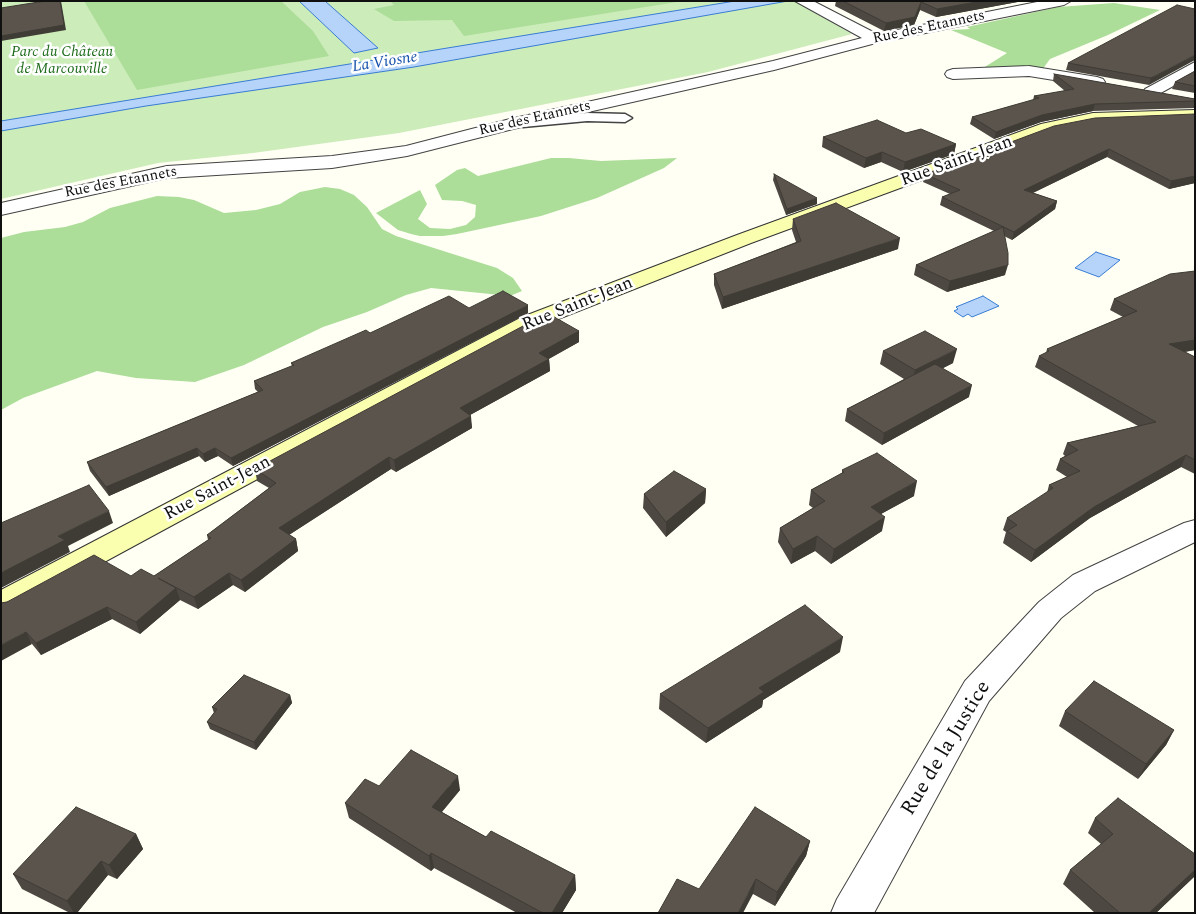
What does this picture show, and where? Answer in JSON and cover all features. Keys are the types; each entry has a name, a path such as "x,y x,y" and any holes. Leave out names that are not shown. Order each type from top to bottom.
{"street":[{"path":"803,1 875,39"},
{"name":"Rue des Etannets","path":"1,209 167,172 332,162 394,153 510,124 774,65 875,39 1064,1"},
{"path":"1151,92 1195,67"},
{"path":"953,74 1029,71 1115,85"},
{"path":"1133,88 1177,97"},
{"name":"Rue Saint-Jean","path":"1,604 530,322 744,239 1047,128 1093,118 1195,115"},
{"name":"Rue de la Justice","path":"852,913 977,691 1050,610 1084,583 1195,530"}],"lane":[{"path":"510,124 586,117 625,118"}],"green space":[{"name":"Parc du Château de Marcouville","path":"1,1 794,1 852,34 708,72 399,133 253,153 158,163 1,199"},
{"path":"84,1 281,1 313,31 329,56 137,90"},
{"path":"390,1 683,1 464,36 452,20 394,21 374,9 394,5"},
{"path":"1114,3 1160,10 1108,35 1050,59 1042,70 980,70 1007,53 951,30 970,29 967,27 1058,7"},
{"path":"551,158 601,161 677,158 664,168 597,198 541,216 457,234 420,236 411,234 398,230 376,213 420,190 427,204 418,219 430,228 450,229 466,225 475,217 476,205 462,201 442,200 435,185 457,170 465,168 478,176"},
{"path":"325,187 340,189 354,195 367,207 382,229 396,236 497,268 513,278 522,291 510,296 431,288 406,295 367,312 323,327 244,365 195,382 136,378 97,371 23,398 1,410 1,238 24,232 65,227 83,222 110,208 157,196 194,200 224,213 256,210 280,204 300,192"}],"water":[{"path":"299,1 325,1 378,48 354,53"},
{"name":"La Viosne","path":"735,1 788,1 414,67 146,106 1,131 1,121"},
{"path":"1096,252 1120,260 1099,277 1075,268"},
{"path":"983,296 999,306 972,317 968,314 963,317 954,311 958,309 956,307"}],"building":[{"path":"45,1 60,1 64,25 1,36 1,8"},
{"path":"843,1 982,1 937,9 921,2 915,17 886,23"},
{"path":"1177,5 1195,9 1195,55 1151,78 1068,63"},
{"path":"1195,71 1195,86 1175,82"},
{"path":"1054,74 1195,99 1195,101 1095,104 1042,115 996,132 972,117 1039,98 1034,96 1074,89"},
{"path":"1195,114 1195,176 1171,181 1109,149 1024,190 1057,201 1014,232 942,197 960,190 925,174 976,155 989,160 995,148 1054,126 1095,118"},
{"path":"877,120 906,133 921,129 956,144 905,162 882,152 866,158 823,137"},
{"path":"774,174 817,198 787,209"},
{"path":"836,203 900,238 723,297 714,274 801,241 793,219"},
{"path":"1003,227 1008,253 1008,265 950,281 916,265"},
{"path":"1195,271 1195,340 1169,344 1195,357 1195,460 1186,455 1094,507 1035,550 1007,531 1017,525 1007,518 1053,488 1049,485 1080,471 1060,459 1078,450 1067,443 1156,422 1039,356 1049,351 1047,349 1137,311 1114,299 1170,274"},
{"path":"503,291 528,305 231,458 215,448 203,454 197,448 106,487 87,462 263,390 254,381 294,365 291,363 366,330 370,333 449,296 469,308"},
{"path":"549,314 579,331 539,353 549,359 460,408 471,416 394,460 389,457 279,528 296,539 241,580 229,573 194,597 158,578 176,588 136,622 107,607 36,643 26,632 1,645 1,603 7,602 94,555 131,576 141,569 154,576 211,538 207,535 276,483 255,469 538,318"},
{"path":"925,331 957,349 915,370 883,351"},
{"path":"935,364 972,385 884,433 847,409"},
{"path":"877,453 917,481 871,507 885,517 834,549 817,536 793,549 780,528 825,501 811,490 844,472 842,470"},
{"path":"674,471 706,489 666,522 644,494"},
{"path":"89,485 109,511 58,536 65,540 1,573 1,523"},
{"path":"805,605 843,637 759,688 764,692 708,728 660,694"},
{"path":"244,675 290,695 254,742 207,722 217,709 212,707"},
{"path":"1094,681 1174,730 1146,764 1065,711"},
{"path":"411,750 458,776 432,807 486,837 491,831 575,875 552,913 543,913 431,853 429,856 345,803 365,779 379,786"},
{"path":"1118,798 1195,854 1195,870 1149,913 1120,913 1070,870 1113,834 1095,818"},
{"path":"76,807 136,834 109,865 101,861 67,901 13,874"},
{"path":"755,807 810,841 777,892 756,879 738,913 658,913 677,879 699,889"}]}
